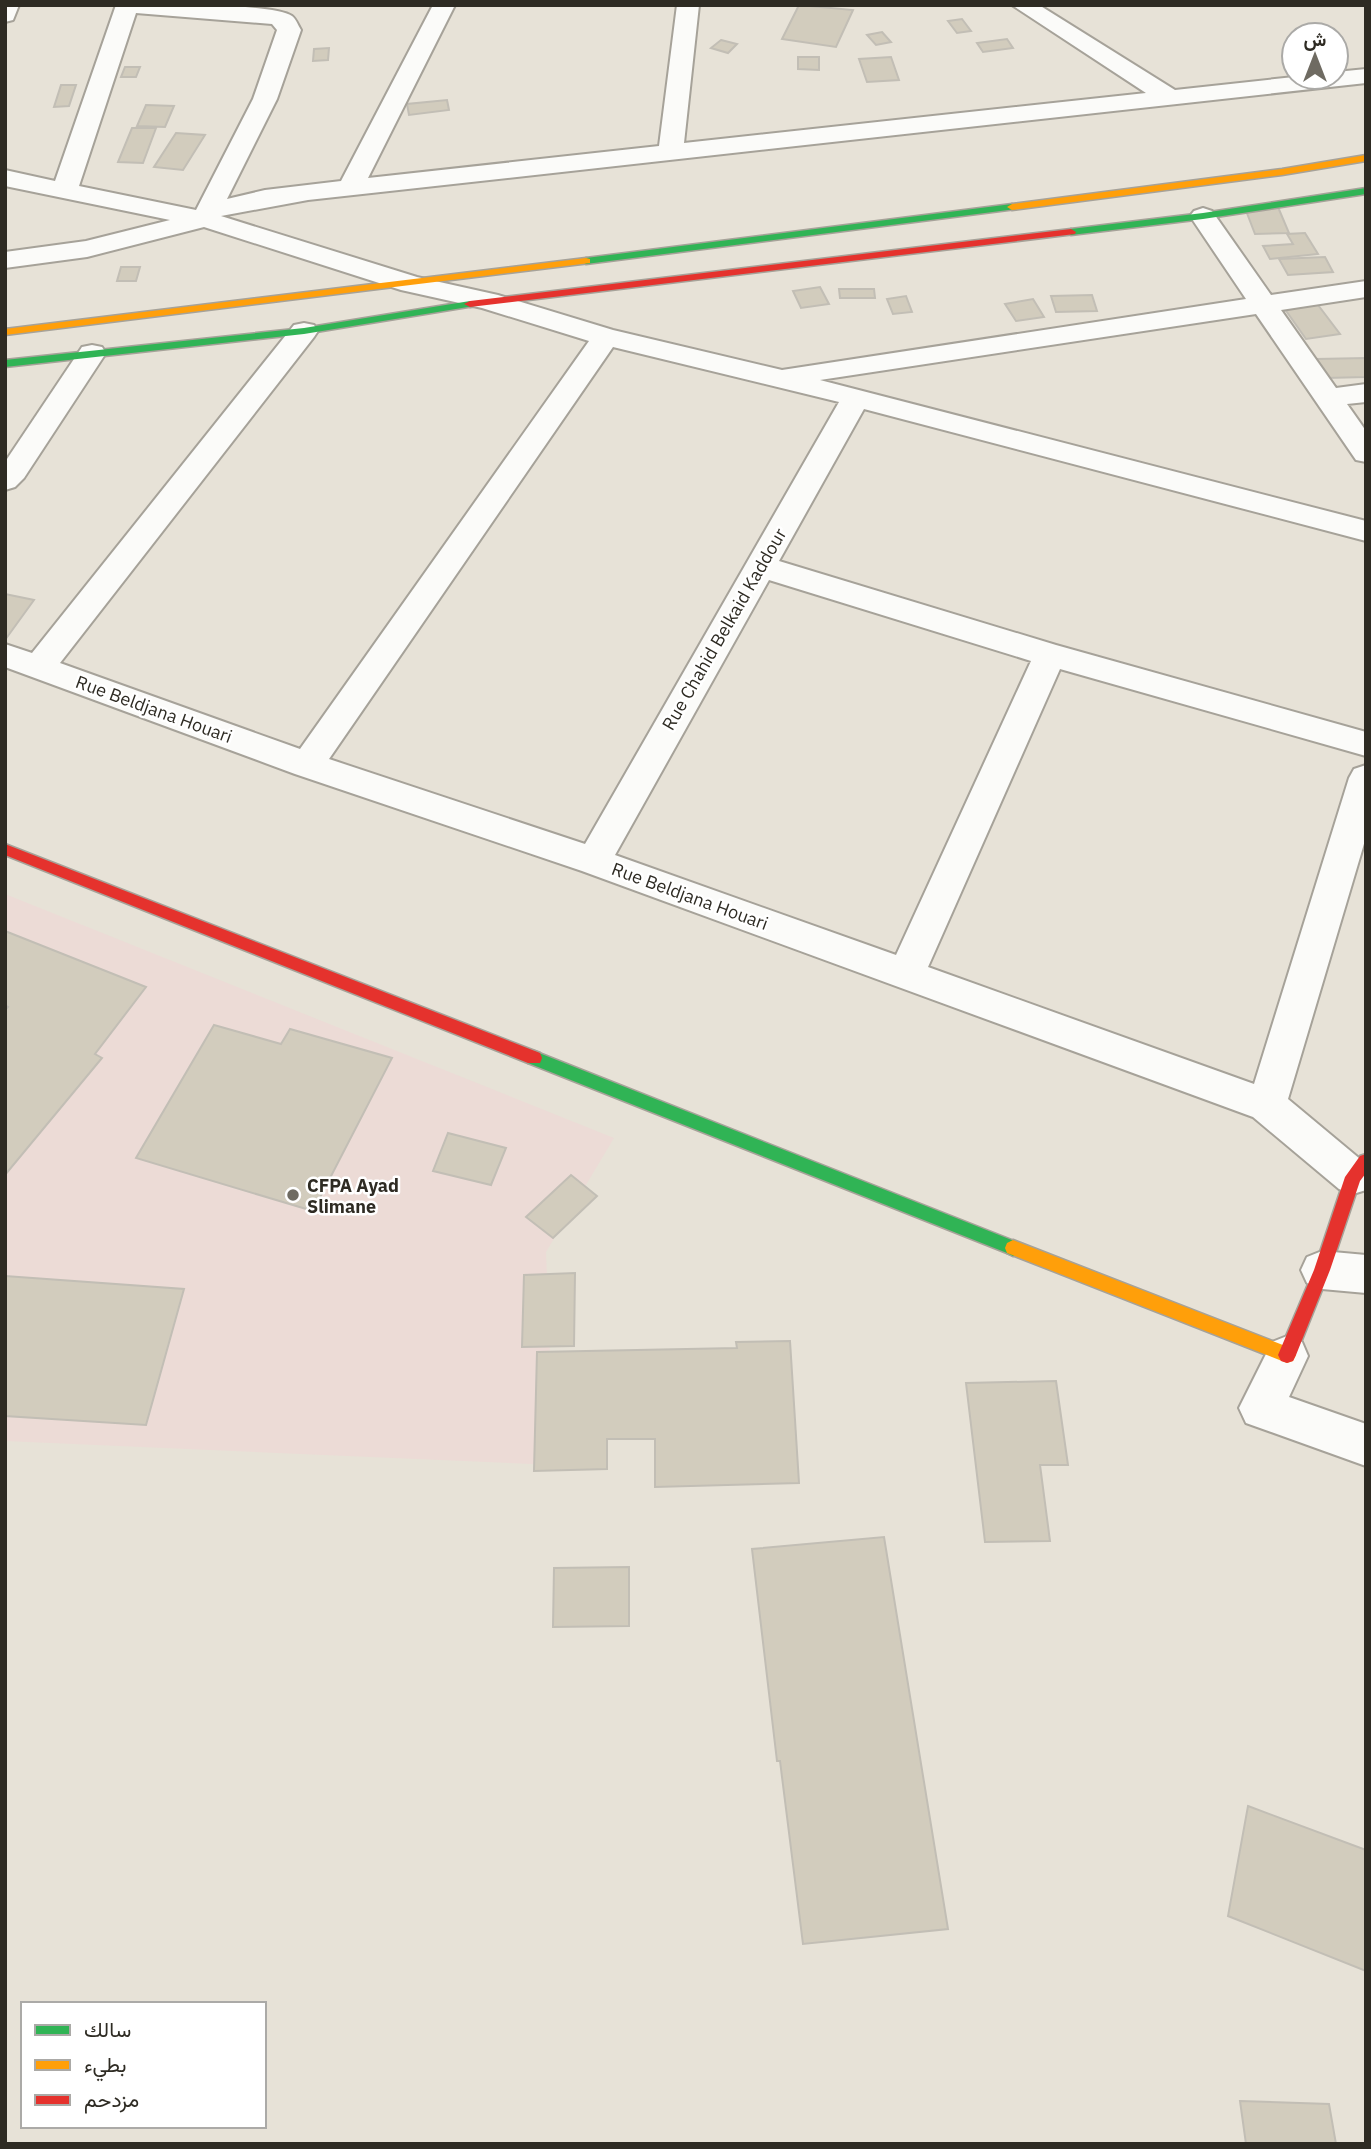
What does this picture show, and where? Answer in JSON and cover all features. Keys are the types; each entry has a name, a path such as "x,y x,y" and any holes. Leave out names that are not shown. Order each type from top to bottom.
{"street":[{"path":"5,15 8,5"},
{"path":"350,188 444,5"},
{"path":"671,152 688,5"},
{"path":"1023,5 1171,98"},
{"path":"64,191 127,6 276,18 285,22 289,30 265,99 206,215"},
{"path":"5,260 98,247 265,198 1366,76"},
{"path":"5,332 410,284 1282,172 1366,158"},
{"path":"5,178 64,191 206,215 410,284 488,301 606,337 777,377 1366,531"},
{"path":"5,364 304,331 488,301 1203,216 1366,191"},
{"path":"1203,216 1366,453"},
{"path":"777,377 1366,289"},
{"path":"39,667 304,331"},
{"path":"307,765 606,337"},
{"path":"8,474 92,353"},
{"path":"1327,398 1366,393"},
{"name":"Rue Chahid Belkaid Kaddour","path":"594,860 856,398"},
{"path":"759,566 1050,655 1366,744"},
{"name":"Rue Beldjana Houari","path":"5,655 307,765 594,860 1267,1105 1359,1169"},
{"path":"906,975 1050,655"},
{"path":"1267,1105 1366,778"},
{"path":"5,849 1287,1356"},
{"path":"1359,1169 1287,1356 1261,1408 1366,1445"},
{"path":"1322,1270 1366,1274"}],"shaded area":[{"name":"CFPA Ayad Slimane","path":"5,894 614,1138 546,1252 554,1465 5,1441"}],"building":[{"path":"799,5 853,10 836,47 782,39"},
{"path":"962,19 971,31 957,33 948,21"},
{"path":"882,32 891,42 876,45 867,35"},
{"path":"1007,39 1013,48 983,52 977,43"},
{"path":"721,40 737,44 728,53 711,48"},
{"path":"329,48 328,60 313,61 314,49"},
{"path":"798,57 819,57 819,70 798,69"},
{"path":"891,57 899,80 867,82 859,59"},
{"path":"125,67 140,67 136,77 121,77"},
{"path":"61,85 76,85 69,106 54,107"},
{"path":"447,100 449,110 409,115 407,104"},
{"path":"146,105 174,106 165,127 137,126"},
{"path":"132,128 156,128 143,163 118,162"},
{"path":"176,133 205,135 183,170 154,167"},
{"path":"1278,207 1289,233 1255,234 1245,208"},
{"path":"1305,233 1318,254 1270,259 1263,246 1293,244 1287,234"},
{"path":"1325,257 1333,272 1288,275 1279,259"},
{"path":"121,267 140,267 136,281 117,281"},
{"path":"820,287 829,304 801,308 793,291"},
{"path":"839,289 874,289 875,298 840,298"},
{"path":"1092,295 1097,311 1056,312 1051,296"},
{"path":"906,296 912,312 893,314 887,299"},
{"path":"1033,299 1044,317 1016,321 1005,304"},
{"path":"1315,301 1340,334 1306,339 1282,305"},
{"path":"1366,358 1366,377 1325,378 1317,359"},
{"path":"5,594 34,600 5,640"},
{"path":"5,931 146,987 95,1054 102,1058 5,1175 5,1010 8,1007 5,1005"},
{"path":"214,1025 281,1044 290,1029 392,1058 313,1211 136,1158"},
{"path":"448,1133 506,1148 491,1185 433,1171"},
{"path":"571,1175 597,1196 553,1238 526,1217"},
{"path":"575,1273 574,1346 522,1347 524,1275"},
{"path":"5,1276 184,1289 146,1425 5,1416"},
{"path":"790,1341 799,1483 655,1487 655,1439 607,1439 607,1469 534,1471 537,1352 737,1348 736,1342"},
{"path":"1056,1381 1068,1465 1040,1465 1050,1541 985,1542 966,1383"},
{"path":"884,1537 948,1929 803,1944 780,1761 777,1761 752,1549"},
{"path":"629,1567 629,1626 553,1627 554,1568"},
{"path":"1248,1806 1366,1850 1366,1971 1228,1916"},
{"path":"1240,2101 1329,2104 1336,2144 1246,2144"}],"traffic: fast":[{"path":"1071,232 1203,216 1366,191"},
{"path":"586,261 1012,207"},
{"path":"5,364 304,331 470,304"},
{"path":"534,1058 1013,1248"}],"traffic: slow":[{"path":"1012,207 1282,172 1366,158"},
{"path":"5,332 586,261"},
{"path":"1013,1248 1287,1355"}],"traffic: jam":[{"path":"470,304 1071,232"},
{"path":"5,849 534,1058"},
{"path":"1287,1355 1322,1270 1353,1177 1366,1161"}],"place":[{"name":"CFPA Ayad Slimane","path":"293,1195"}]}
